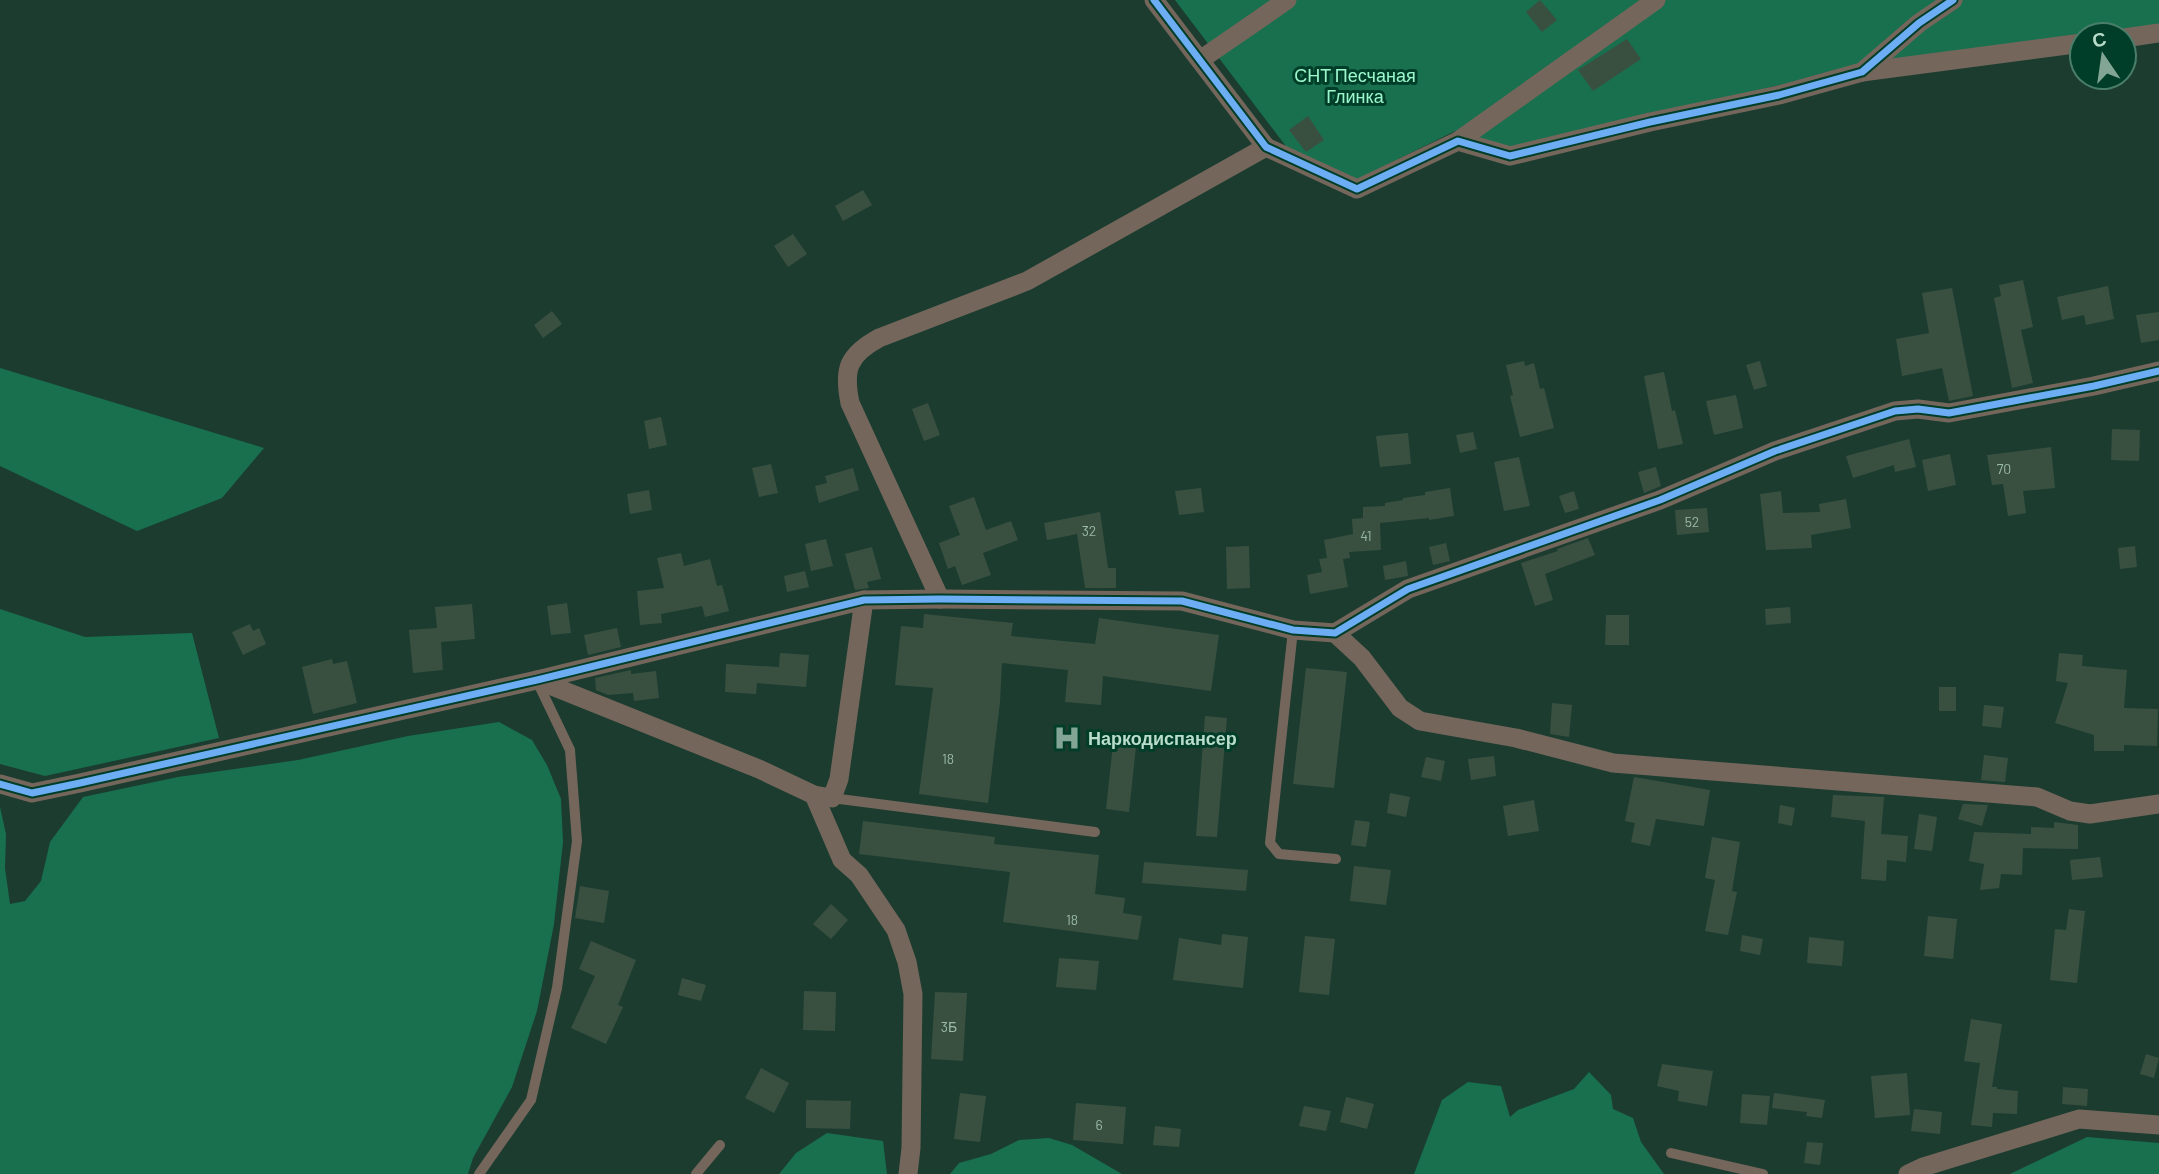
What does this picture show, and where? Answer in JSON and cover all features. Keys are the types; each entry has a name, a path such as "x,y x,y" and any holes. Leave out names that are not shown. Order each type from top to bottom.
{"street":[{"path":"1154,0 1266,147 1357,189 1458,141 1656,0"},
{"path":"1199,60 1287,0"},
{"path":"1862,72 1919,23 1953,0"},
{"path":"2138,36 2159,33"},
{"path":"1458,141 1510,156 1779,94 1862,72 2068,45"},
{"path":"940,599 850,403 846,384 847,369 854,355 879,338 1027,281 1266,147"},
{"path":"0,784 32,793 537,680 864,600 1182,601 1293,631 1335,634 1408,589 1660,500 1775,451 1895,411 1918,409 1950,413 2159,371"},
{"path":"823,796 839,779 864,600"},
{"path":"1335,634 1362,658 1400,708 1420,721 1516,738 1614,763 2037,797 2070,811 2090,814 2159,804"},
{"path":"537,680 823,796"},
{"path":"823,796 842,860 859,875 896,930 907,962 913,995 911,1147 908,1174"},
{"path":"1908,1174 2079,1119 2159,1125"}],"lane":[{"path":"1293,631 1270,843 1279,854 1336,859"},
{"path":"479,1174 531,1100 557,988 577,841 570,750 537,680"},
{"path":"823,796 1095,832"},
{"path":"696,1174 720,1145"},
{"path":"1671,1153 1763,1174"}],"green space":[{"name":"СНТ Песчаная Глинка","path":"1175,0 2159,0 2159,25 2138,28 2138,21 2068,21 2068,38 1856,67 1508,149 1455,131 1356,180 1288,149"},
{"path":"0,368 264,448 222,498 137,531 0,466"},
{"path":"0,609 85,637 192,633 219,738 45,776 0,764"},
{"path":"499,722 532,740 547,765 561,799 563,842 554,924 537,1011 512,1087 473,1158 468,1174 0,1174 0,807 6,834 5,868 10,904 25,901 41,881 50,842 83,797 178,777 298,760 408,736"},
{"path":"1589,1072 1611,1095 1613,1109 1633,1118 1641,1142 1664,1174 1414,1174 1442,1100 1468,1082 1501,1086 1510,1117 1518,1110 1574,1089"},
{"path":"827,1133 883,1141 887,1174 779,1174 796,1153"},
{"path":"2087,1137 2159,1143 2159,1174 2010,1174"},
{"path":"1049,1138 1072,1145 1122,1174 950,1174 959,1163 991,1154 1019,1140"}],"building":[{"path":"1540,0 1557,20 1542,32 1526,12"},
{"path":"1627,39 1641,59 1593,91 1578,70"},
{"path":"1308,116 1324,140 1306,152 1289,130"},
{"path":"863,190 872,205 843,221 835,206"},
{"path":"793,234 807,254 788,267 774,246"},
{"path":"2023,280 2033,327 2021,330 2033,383 2012,388 1994,298 2001,296 1999,285"},
{"path":"2108,286 2114,319 2086,325 2084,315 2062,320 2057,297"},
{"path":"1952,288 1973,396 1949,401 1942,368 1902,376 1896,339 1929,333 1922,293"},
{"path":"552,311 562,324 543,338 534,325"},
{"path":"2159,312 2159,340 2141,343 2136,315"},
{"path":"1524,361 1525,366 1534,363 1540,389 1544,388 1554,428 1520,437 1506,365"},
{"path":"1760,361 1767,386 1754,390 1746,365"},
{"path":"1664,372 1672,411 1675,410 1683,444 1658,449 1644,376"},
{"path":"1736,395 1743,428 1714,435 1706,401"},
{"path":"928,403 940,435 924,441 912,409"},
{"path":"661,417 667,445 649,449 644,421"},
{"path":"2112,429 2140,430 2139,461 2111,460"},
{"path":"1473,432 1477,449 1460,453 1456,435"},
{"path":"1408,433 1411,464 1380,467 1376,436"},
{"path":"1909,439 1916,467 1895,472 1894,465 1853,478 1846,456"},
{"path":"2051,447 2055,488 2023,491 2026,513 2008,516 2003,484 1992,485 1987,455"},
{"path":"1950,454 1956,485 1928,491 1922,460"},
{"path":"1519,457 1530,506 1504,511 1494,462"},
{"path":"771,464 778,493 759,497 752,468"},
{"path":"1656,467 1661,486 1644,493 1638,472"},
{"path":"853,468 859,490 819,503 815,486 827,483 825,476"},
{"path":"1201,488 1204,512 1179,515 1175,491"},
{"path":"1450,488 1454,516 1380,523 1381,550 1349,552 1350,558 1343,559 1348,587 1310,594 1307,575 1322,572 1319,559 1327,558 1324,540 1353,534 1352,519 1363,518 1363,507 1385,506 1385,503 1403,498"},
{"path":"649,490 652,510 630,514 627,494"},
{"path":"1574,491 1579,509 1565,513 1559,496"},
{"path":"1781,491 1783,513 1820,512 1819,504 1846,499 1851,528 1811,535 1812,548 1766,550 1760,494"},
{"path":"974,497 986,530 1011,521 1018,540 983,553 991,575 962,585 955,566 948,569 939,543 960,535 949,506"},
{"path":"1707,508 1709,532 1677,535 1675,510"},
{"path":"1100,512 1108,568 1116,568 1116,588 1085,588 1077,534 1047,540 1044,523"},
{"path":"1588,538 1595,555 1545,574 1553,600 1535,606 1521,563"},
{"path":"826,539 833,566 811,571 805,544"},
{"path":"1446,543 1450,561 1433,565 1429,547"},
{"path":"1249,546 1250,588 1227,589 1226,547"},
{"path":"2135,546 2137,567 2120,569 2118,548"},
{"path":"872,547 881,579 867,582 869,588 855,590 845,554"},
{"path":"681,553 684,566 710,559 717,586 722,585 729,611 705,617 702,606 661,614 662,623 640,625 637,591 664,588 657,558"},
{"path":"1406,561 1408,576 1385,580 1383,566"},
{"path":"805,571 809,587 787,592 784,576"},
{"path":"567,603 571,633 551,635 547,606"},
{"path":"472,604 475,639 441,642 443,670 413,673 409,630 437,628 435,607"},
{"path":"1790,607 1791,623 1766,625 1765,609"},
{"path":"924,614 1013,623 1011,636 1095,644 1099,618 1219,635 1211,691 1103,676 1101,705 1065,702 1068,670 1002,663 988,803 919,794 933,688 895,685 901,626 923,628"},
{"path":"1606,615 1629,615 1629,645 1605,645"},
{"path":"250,624 253,631 259,628 266,644 243,655 232,632"},
{"path":"617,628 621,647 588,655 584,635"},
{"path":"780,653 809,655 806,687 757,683 756,694 725,692 726,664 779,667"},
{"path":"2059,653 2083,655 2082,666 2127,670 2124,708 2158,709 2157,746 2124,745 2124,751 2094,751 2094,735 2055,723 2068,683 2056,681"},
{"path":"332,659 333,664 347,661 357,703 313,714 302,667"},
{"path":"1306,668 1347,672 1334,788 1293,784"},
{"path":"631,670 631,674 656,671 659,698 634,701 633,693 608,695 596,690 595,678"},
{"path":"1939,687 1956,687 1956,711 1939,711"},
{"path":"1552,703 1572,705 1569,737 1550,734"},
{"path":"1984,705 2004,707 2001,728 1982,726"},
{"path":"1205,716 1227,718 1217,837 1196,836"},
{"path":"1114,735 1137,737 1129,812 1106,809"},
{"path":"1984,755 2008,758 2005,782 1981,780"},
{"path":"1494,756 1496,776 1471,780 1468,759"},
{"path":"1426,757 1445,761 1441,781 1421,777"},
{"path":"1634,777 1710,790 1704,826 1656,819 1650,846 1631,842 1635,823 1625,821"},
{"path":"1390,793 1410,797 1406,817 1387,813"},
{"path":"1833,795 1884,797 1881,834 1908,836 1906,862 1887,860 1886,881 1861,879 1865,821 1831,817"},
{"path":"1534,800 1539,831 1508,836 1503,806"},
{"path":"1963,804 1988,805 1982,826 1958,819"},
{"path":"1780,805 1795,808 1792,826 1778,823"},
{"path":"1919,814 1937,817 1932,851 1914,849"},
{"path":"1355,820 1370,822 1366,847 1351,845"},
{"path":"863,821 995,837 994,844 1099,855 1095,894 1125,898 1123,913 1142,916 1138,940 1003,922 1010,872 859,854"},
{"path":"2054,822 2078,825 2078,849 2023,848 2022,875 2001,874 1999,888 1980,890 1984,864 1969,861 1974,832 2031,834 2031,827 2054,828"},
{"path":"1712,837 1740,842 1732,891 1737,892 1728,935 1705,931 1715,880 1705,878"},
{"path":"2100,857 2103,877 2072,880 2070,860"},
{"path":"1144,862 1248,870 1246,891 1142,883"},
{"path":"1354,866 1391,870 1386,905 1350,901"},
{"path":"580,886 609,891 604,923 575,918"},
{"path":"831,904 848,920 831,939 813,924"},
{"path":"2069,909 2085,911 2077,983 2050,980 2055,929 2066,930"},
{"path":"1928,916 1957,919 1953,959 1924,956"},
{"path":"1222,934 1248,937 1243,988 1173,980 1179,938 1221,945"},
{"path":"1742,935 1763,939 1760,955 1740,951"},
{"path":"1305,936 1335,939 1329,995 1299,992"},
{"path":"1809,937 1844,941 1842,966 1807,963"},
{"path":"591,941 636,960 618,1005 623,1007 606,1044 571,1028 595,976 579,969"},
{"path":"1059,958 1099,961 1096,990 1056,987"},
{"path":"682,978 706,985 701,1001 678,995"},
{"path":"804,991 836,992 835,1031 803,1030"},
{"path":"935,992 967,993 963,1061 931,1059"},
{"path":"1971,1019 2002,1024 1992,1087 2018,1091 2017,1114 1993,1113 1992,1127 1971,1125 1980,1063 1964,1061"},
{"path":"2146,1054 2159,1058 2154,1078 2140,1074"},
{"path":"1662,1064 1713,1071 1707,1106 1678,1101 1679,1091 1657,1086"},
{"path":"761,1068 789,1083 774,1113 745,1098"},
{"path":"1907,1073 1910,1115 1875,1118 1871,1076"},
{"path":"2063,1087 2088,1089 2087,1106 2062,1104"},
{"path":"960,1093 986,1096 980,1142 954,1139"},
{"path":"1774,1093 1825,1100 1822,1118 1806,1116 1807,1112 1772,1108"},
{"path":"1742,1094 1770,1096 1767,1125 1740,1123"},
{"path":"1346,1097 1374,1104 1367,1129 1340,1122"},
{"path":"806,1100 851,1101 850,1129 806,1128"},
{"path":"1076,1103 1126,1107 1123,1144 1073,1140"},
{"path":"1304,1106 1331,1111 1326,1131 1299,1126"},
{"path":"1914,1109 1942,1112 1940,1134 1911,1131"},
{"path":"1155,1126 1181,1129 1179,1147 1153,1145"},
{"path":"1807,1142 1823,1143 1820,1165 1804,1163"}],"cycle path":[{"path":"1154,0 1266,147 1357,189 1458,141 1510,156 1650,122 1779,95 1862,72 1919,23 1953,0"},
{"path":"0,784 32,793 80,783 537,680 864,600 1182,601 1293,630 1335,633 1408,589 1660,500 1775,451 1895,411 1918,409 1949,413 2159,371"}],"place":[{"name":"Наркодиспансер","path":"1067,738"}]}
